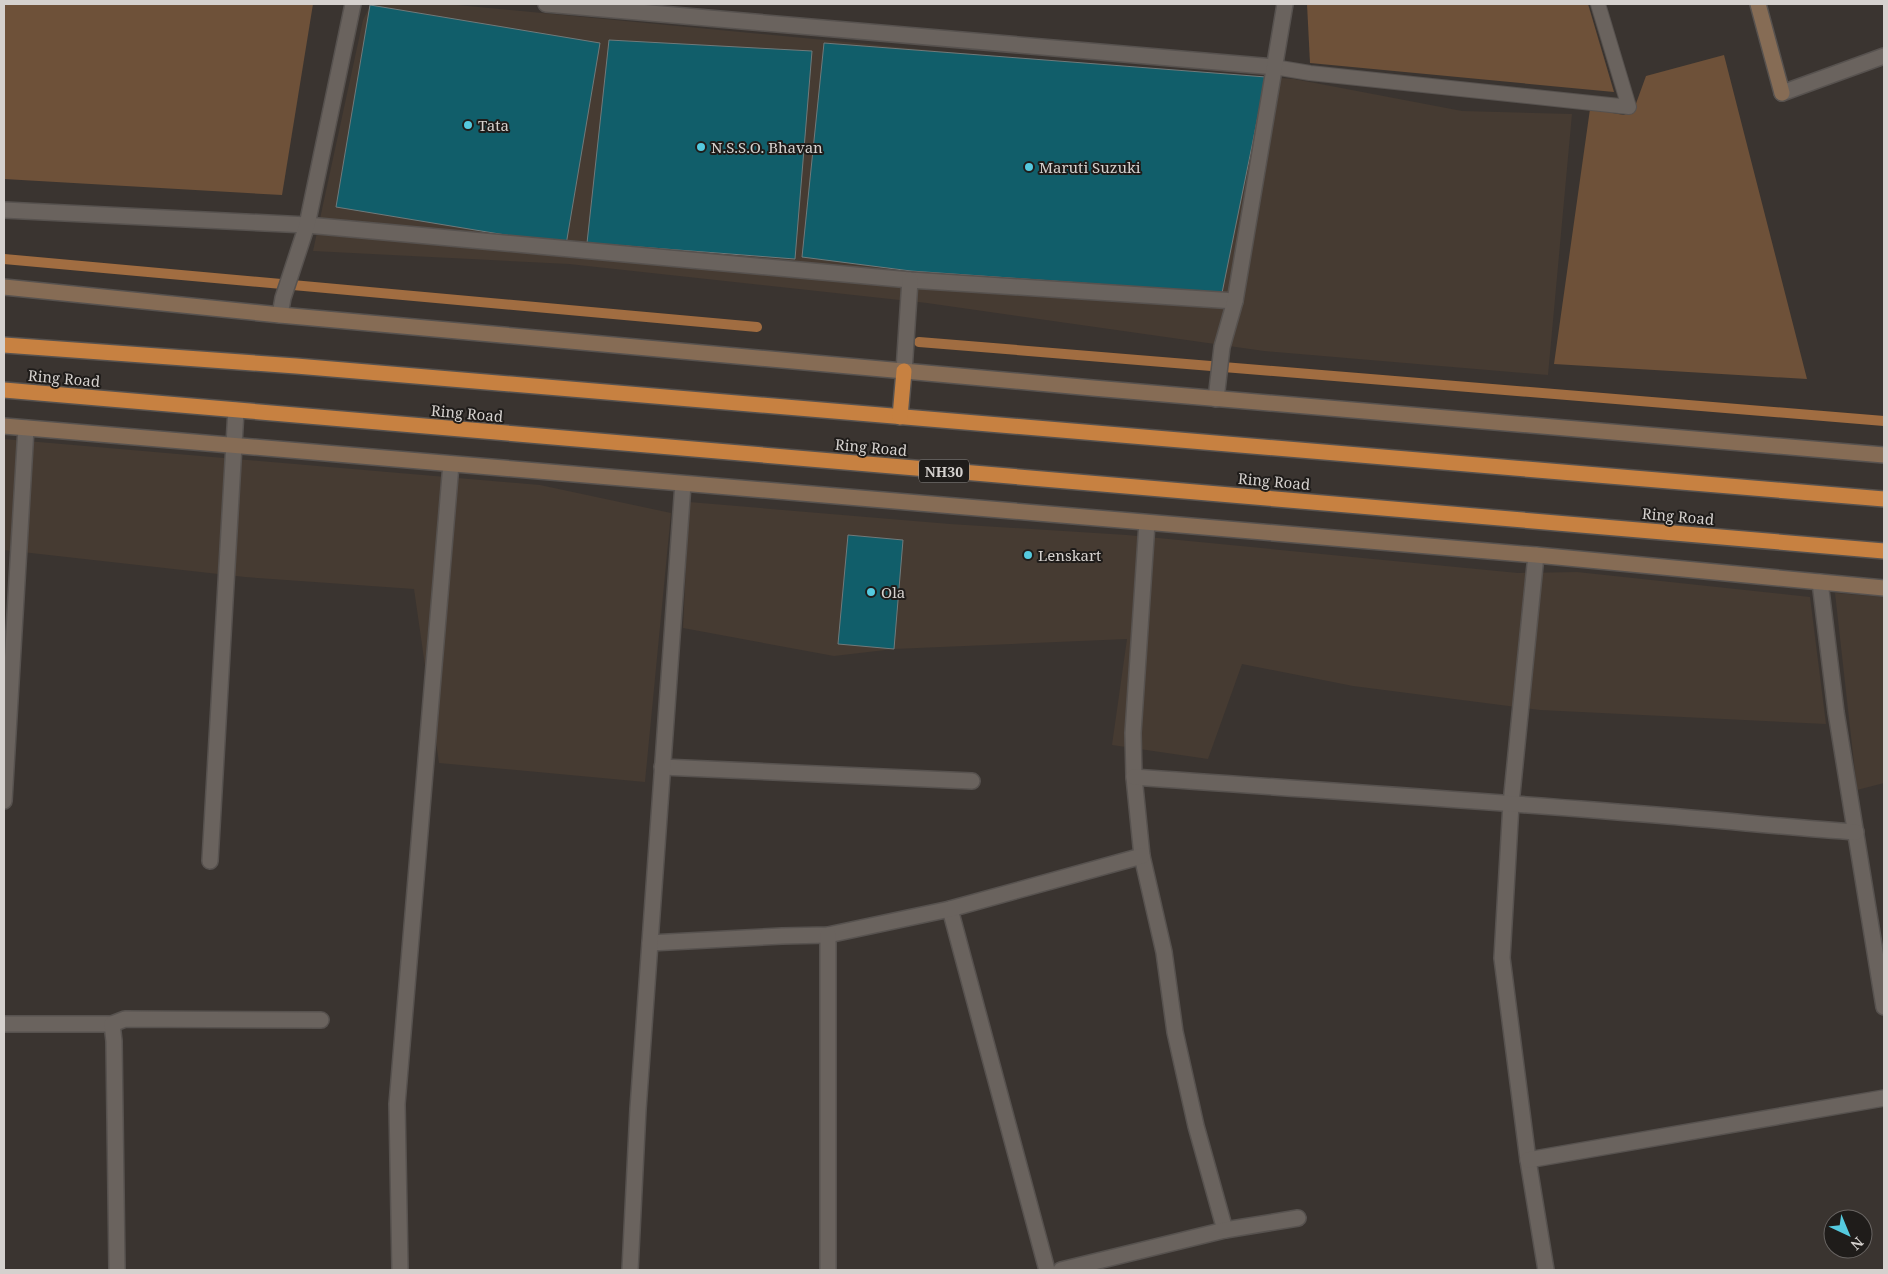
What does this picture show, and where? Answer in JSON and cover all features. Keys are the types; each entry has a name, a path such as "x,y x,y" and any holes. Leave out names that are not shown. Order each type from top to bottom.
{"highway":[{"name":"Ring Road","path":"4,345 296,366 1884,499"},
{"path":"900,416 904,371"},
{"name":"Ring Road","path":"4,390 1884,551"}],"street":[{"path":"280,315 283,298 307,225 353,4"},
{"path":"546,4 1274,67"},
{"path":"1216,399 1222,347 1235,301 1285,4"},
{"path":"1758,4 1782,93 1884,56"},
{"path":"4,210 307,225 910,280 1235,301"},
{"path":"904,371 910,280"},
{"path":"4,287 280,315 1216,399 1884,455"},
{"path":"210,861 236,410"},
{"path":"4,426 1536,555 1884,588"},
{"path":"4,801 26,428"},
{"path":"400,1270 397,1104 451,464"},
{"path":"630,1270 638,1109 683,484"},
{"path":"1147,522 1134,713 1134,777 1142,856 1164,952 1175,1032 1192,1107 1225,1230"},
{"path":"1536,555 1511,804 1502,958 1528,1160 1546,1270"},
{"path":"1820,582 1836,712 1884,1007"},
{"path":"662,767 972,781"},
{"path":"1134,777 1511,804 1856,832"},
{"path":"650,943 828,935 950,909 1142,856"},
{"path":"950,909 1047,1270"},
{"path":"828,935 828,1270"},
{"path":"4,1024 112,1024 125,1019 321,1020"},
{"path":"112,1024 117,1270"},
{"path":"1528,1160 1884,1098"},
{"path":"1061,1270 1225,1230 1298,1218"}],"lane":[{"path":"1274,67 1310,73 1629,107 1598,4"}],"shaded area":[{"path":"4,4 313,4 282,195 4,179"},
{"path":"371,4 447,4 1035,60 1294,79 1462,111 1572,114 1548,375 1264,351 927,303 569,264 313,251 363,20"},
{"path":"1307,4 1588,4 1614,92 1310,63"},
{"path":"1724,55 1807,379 1554,364 1590,109 1624,115 1634,109 1646,76"},
{"path":"4,439 540,485 671,513 645,782 439,763 414,589 245,577 4,550"},
{"path":"689,502 950,524 1127,535 1518,573 1577,572 1810,597 1826,724 1540,710 1353,686 1242,664 1208,759 1112,745 1127,639 894,649 834,656 683,628"},
{"path":"1835,593 1884,597 1884,783 1857,790"}],"building":[{"name":"Tata","path":"370,5 600,43 566,245 336,207"},
{"name":"N.S.S.O. Bhavan","path":"609,40 812,51 795,259 587,243"},
{"name":"Maruti Suzuki","path":"824,43 1266,77 1222,293 911,271 802,257"},
{"name":"Ola","path":"848,535 903,540 894,649 838,644"}],"waterway":[{"path":"4,259 757,327"},
{"path":"919,342 1884,421"}],"place":[{"name":"Tata","path":"468,125"},
{"name":"N.S.S.O. Bhavan","path":"701,147"},
{"name":"Maruti Suzuki","path":"1029,167"},
{"name":"Lenskart","path":"1028,555"},
{"name":"Ola","path":"871,592"}]}
